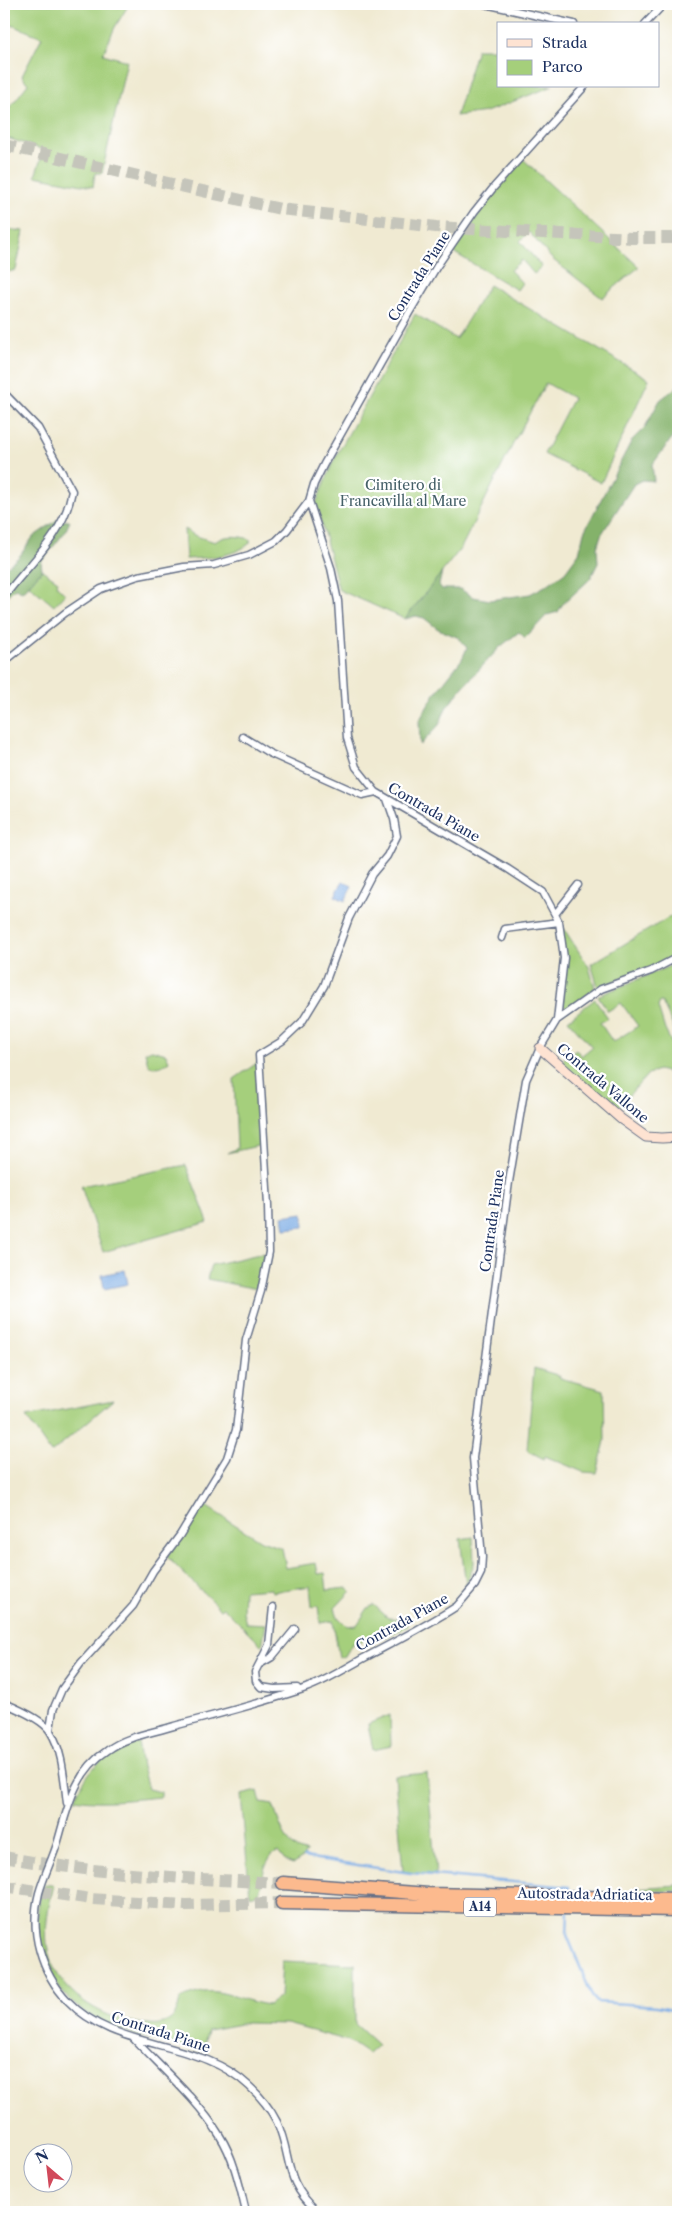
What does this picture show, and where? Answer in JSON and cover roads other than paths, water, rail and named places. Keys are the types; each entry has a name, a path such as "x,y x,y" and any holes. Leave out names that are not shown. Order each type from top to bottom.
{"highway":[{"name":"Autostrada Adriatica","path":"284,1883 428,1894 678,1899"},
{"name":"Autostrada Adriatica","path":"282,1903 678,1910"}],"street":[{"path":"485,4 565,22"},
{"path":"647,22 664,4"},
{"name":"Contrada Piane","path":"4,662 65,613 101,589 138,576 184,567 214,565 249,555 276,541 309,502 314,484 324,464 438,266 494,186 583,88"},
{"path":"4,393 38,428 72,491 62,522 45,549 4,597"},
{"name":"Contrada Piane","path":"309,502 332,568 338,601 347,738 356,768 376,792 543,892 556,913 559,922 564,958 558,1020 540,1048 526,1080 509,1182 473,1458 482,1557 481,1573 475,1585 458,1606 308,1688 122,1741 101,1754 85,1770 67,1805 37,1903 36,1924 42,1958 49,1976 60,1992 79,2012 106,2028 199,2056 236,2074 250,2086 262,2099 278,2124 292,2180 307,2202 318,2212"},
{"path":"244,737 269,753 362,795 376,792"},
{"path":"4,1703 21,1710 50,1730 53,1710 62,1689 81,1663 134,1606 153,1571 180,1535 227,1458 236,1430 246,1340 261,1291 268,1252 268,1205 259,1055 282,1041 302,1022 324,986 349,918 372,874 387,856 398,836 387,799"},
{"path":"556,913 578,885"},
{"path":"502,938 504,929 559,922"},
{"name":"Contrada Vallone","path":"558,1020 601,989 651,971 678,957"},
{"name":"Contrada Vallone","path":"540,1048 621,1119 646,1137 678,1137"},
{"path":"273,1607 269,1645 255,1672 256,1680 261,1687 274,1689 308,1688"},
{"path":"260,1664 272,1657 295,1629"},
{"name":"Contrada Piane","path":"50,1730 61,1762 67,1805"},
{"path":"132,2037 196,2105 221,2136 237,2174 246,2212"}],"water":[{"path":"343,881 352,886 345,901 335,896"},
{"path":"303,1213 304,1227 285,1229 283,1216"},
{"path":"125,1270 128,1284 104,1289 102,1275"}],"waterway":[{"path":"304,1857 411,1873 569,1887 568,1892"},
{"path":"568,1912 567,1935 592,1996 597,2002 657,2006 678,2010"}],"tunnel":[{"path":"4,145 280,209 436,227 632,238 678,238"},
{"path":"4,1857 108,1872 283,1883"},
{"path":"4,1886 91,1899 186,1905 282,1903"}],"park label":[{"name":"Cimitero di Francavilla al Mare","path":"403,494"}]}
